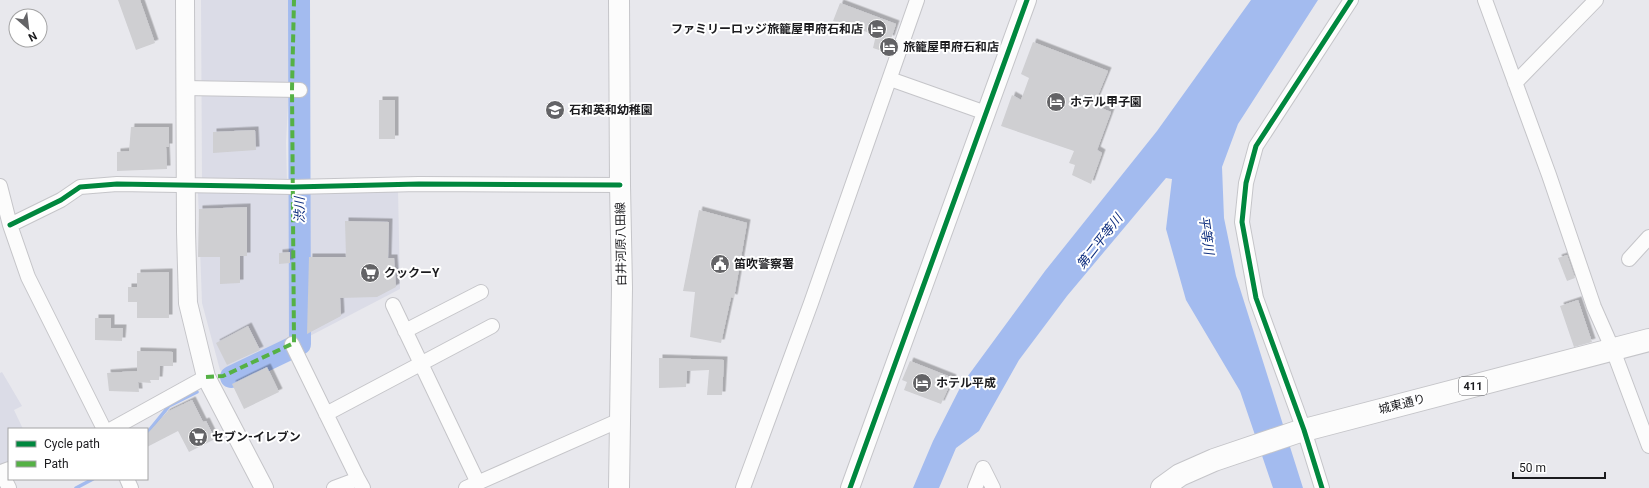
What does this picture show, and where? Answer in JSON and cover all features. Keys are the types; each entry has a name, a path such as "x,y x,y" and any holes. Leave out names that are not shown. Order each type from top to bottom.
{"highway":[{"name":"城東通り","path":"1162,488 1180,475 1207,463 1301,431 1649,340"}],"main road":[{"name":"白井河原八田線","path":"619,0 622,288 619,488"}],"street":[{"path":"186,0 185,88 188,303 206,377 264,488"},
{"path":"743,488 811,303 917,0"},
{"path":"850,488 1028,0"},
{"path":"1322,488 1256,298 1242,222 1246,183 1256,146 1351,0"},
{"path":"1485,0 1549,175 1594,307 1613,350 1649,446"},
{"path":"1515,83 1596,0"},
{"path":"890,79 986,113"},
{"path":"185,88 297,90"},
{"path":"10,225 61,200 80,187 117,184 298,187 419,184 620,184"},
{"path":"0,186 10,225 28,277 104,428"},
{"path":"1629,259 1649,237"},
{"path":"405,331 481,292"},
{"path":"393,305 421,364 472,485 620,420"},
{"path":"326,414 492,326"},
{"path":"293,346 361,483 334,488"},
{"path":"114,428 206,377"},
{"path":"975,488 983,468 993,488"},
{"path":"8,469 1,472 9,488"}],"shaded area":[{"path":"201,0 290,0 289,86 286,143 287,181 202,181"},
{"path":"204,188 398,189 400,289 306,338 292,340 224,373 220,370 202,303 198,193"},
{"path":"2,372 22,406 14,410 23,428 8,428 8,464 0,468 0,373"}],"water":[{"path":"1251,0 1318,0 1238,124 1222,167 1224,218 1236,276 1303,488 1273,488 1240,391 1186,300 1166,229 1172,179 1166,178 1067,296 1019,360 979,431 956,448 939,488 913,488 933,441 962,384 1045,271 1157,131"}],"building":[{"path":"118,0 140,0 155,43 136,50"},
{"name":"ファミリーロッジ旅籠屋甲府石和店","path":"840,3 896,24 891,39 887,38 882,51 873,48 876,35 833,21"},
{"path":"1033,42 1108,71 1094,105 1111,112 1097,150 1102,153 1091,184 1072,175 1075,165 1069,163 1074,151 1001,126 1012,95 1021,100 1029,78 1021,74"},
{"path":"379,100 395,100 395,139 379,139"},
{"path":"131,127 169,127 169,147 166,147 167,169 117,171 117,152 129,151"},
{"path":"255,130 256,150 213,153 213,132"},
{"path":"247,207 247,256 240,256 240,283 220,284 220,257 198,257 199,209"},
{"path":"699,210 747,223 734,298 731,297 721,343 690,337 695,292 683,291"},
{"path":"345,221 389,222 388,258 394,258 396,287 377,297 340,298 341,316 307,334 309,257 346,257"},
{"path":"290,252 290,263 279,264 279,253"},
{"path":"1567,255 1575,278 1567,281 1558,258"},
{"path":"169,272 169,318 137,318 137,302 128,302 128,287 137,287 137,273"},
{"path":"1578,300 1592,342 1574,347 1560,306"},
{"path":"95,318 111,318 111,328 123,328 122,341 95,340"},
{"path":"248,326 260,350 227,365 216,343"},
{"path":"137,351 173,352 173,366 160,366 159,380 150,380 151,383 138,382 139,392 109,391 107,373 137,371"},
{"path":"659,358 724,360 722,395 707,395 709,370 687,371 686,387 659,388"},
{"path":"910,361 953,378 941,404 904,390 907,382 902,380"},
{"path":"267,367 279,392 244,409 232,384"},
{"path":"192,400 203,422 206,421 215,439 189,452 178,431 148,446 148,433 167,412"}],"waterway":[{"name":"渋川","path":"231,377 300,344 299,0"},
{"name":"渋川","path":"148,432 169,406 197,392"},
{"name":"渋川","path":"76,488 91,480"}],"marked path":[{"path":"206,377 223,376 294,343 292,89 294,0"}],"cycle path":[{"path":"850,488 1027,0"},
{"path":"1322,488 1304,430 1256,298 1242,222 1246,183 1256,146 1351,0"},
{"path":"10,225 61,200 80,187 117,184 293,187 419,184 620,185"}],"place":[{"name":"ファミリーロッジ旅籠屋甲府石和店","path":"877,29"},
{"name":"旅籠屋甲府石和店","path":"889,47"},
{"name":"ホテル甲子園","path":"1056,102"},
{"name":"石和英和幼稚園","path":"555,110"},
{"name":"笛吹警察署","path":"720,264"},
{"name":"クックーY","path":"370,273"},
{"name":"ホテル平成","path":"922,383"},
{"name":"セブン-イレブン","path":"198,437"}],"water label":[{"name":"平等川","path":"1207,235"},
{"name":"第二平等川","path":"1099,241"}]}
